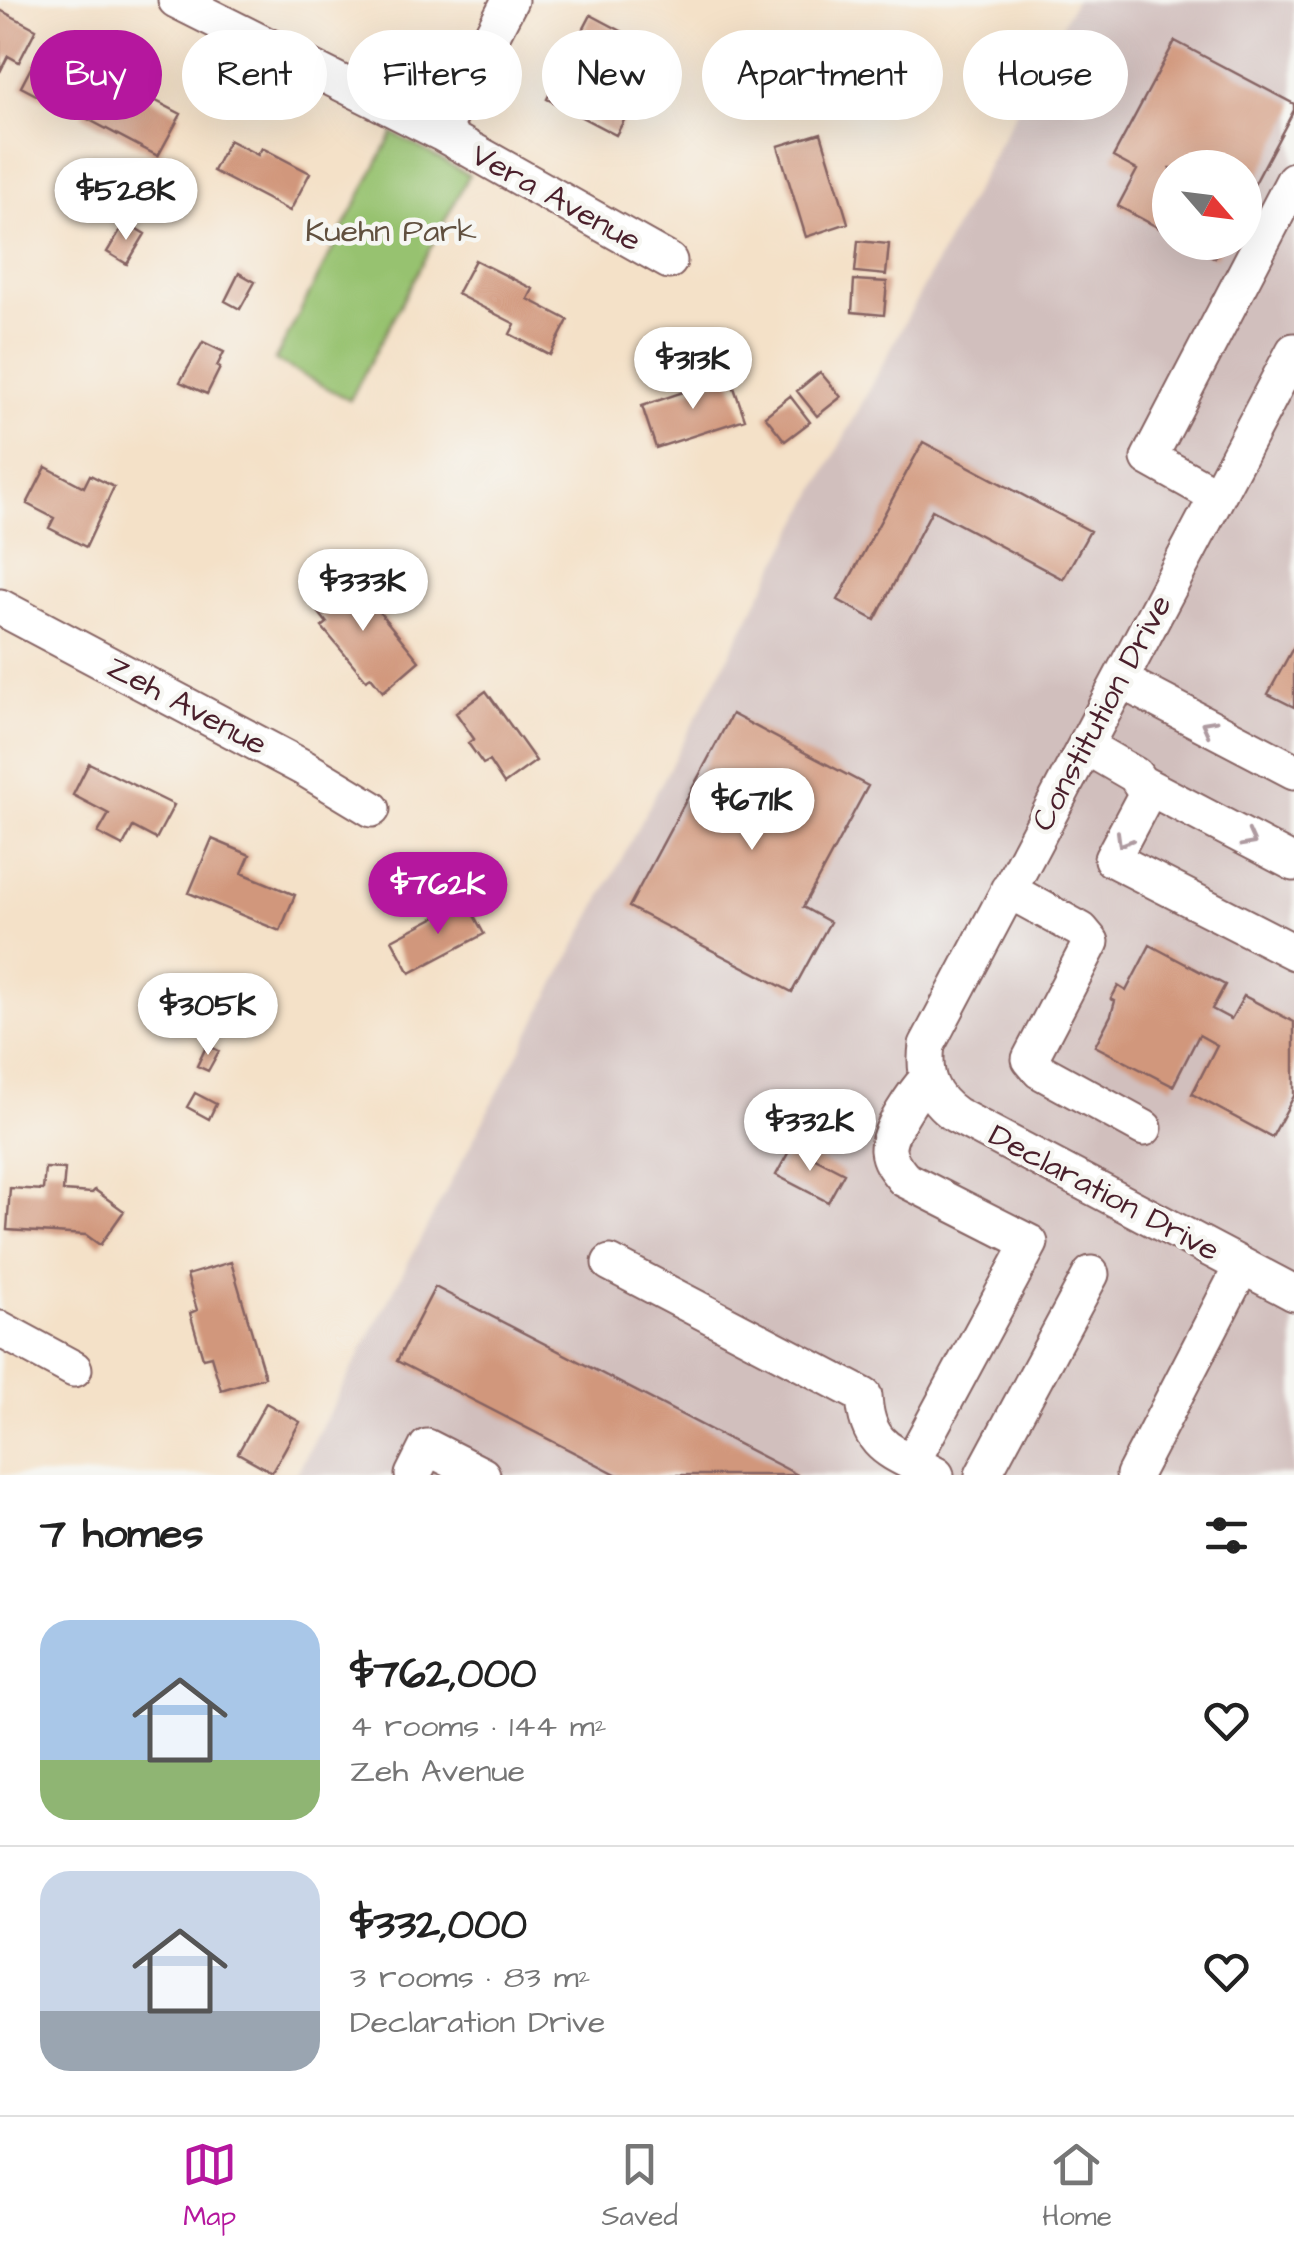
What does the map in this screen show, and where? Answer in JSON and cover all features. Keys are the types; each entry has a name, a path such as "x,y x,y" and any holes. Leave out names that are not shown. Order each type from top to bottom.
{"street":[{"name":"Vera Avenue","path":"176,0 441,133 669,260"},
{"path":"441,133 510,0"},
{"path":"1217,496 1150,458 1294,180"},
{"name":"Constitution Drive","path":"927,1079 927,1045 1217,496 1280,412 1294,352"},
{"name":"Zeh Avenue","path":"0,607 304,768 372,809"},
{"path":"1120,680 1294,771"},
{"path":"1085,746 1143,784 1294,863"},
{"path":"1143,784 1144,802 1112,859 1294,952"},
{"path":"1008,890 1080,930 1091,942 1030,1060 1040,1071 1144,1128"},
{"path":"610,1262 864,1396 866,1424 880,1444 924,1468 1030,1243 904,1179 892,1163 890,1139 915,1092 927,1079"},
{"name":"Declaration Drive","path":"927,1079 933,1093 956,1115 1294,1293"},
{"path":"1134,1475 1242,1266"},
{"path":"983,1475 1092,1274"},
{"path":"0,1329 74,1369"},
{"path":"413,1475 427,1448 482,1475"}],"shaded area":[{"path":"1075,0 1294,0 1294,1475 296,1475 1012,120 1128,120 1128,30 1059,30"}],"green space":[{"name":"Kuehn Park","path":"393,133 469,175 350,400 275,360"}],"building":[{"path":"0,10 36,29 30,30 30,41 19,62 8,56 0,72"},
{"path":"591,15 619,30 583,30"},
{"path":"1175,41 1294,104 1262,170 1262,150 1152,150 1152,224 1118,206 1137,170 1113,157"},
{"path":"30,70 30,92 21,87"},
{"path":"162,104 181,114 158,156 90,120 162,120"},
{"path":"587,120 624,120 616,135"},
{"path":"821,133 848,223 806,237 778,146"},
{"path":"229,140 258,155 262,148 310,173 290,211 213,171"},
{"path":"125,222 145,234 127,264 107,252"},
{"path":"858,241 889,244 886,275 855,272"},
{"path":"475,260 533,289 528,299 568,320 550,355 510,334 515,324 457,294"},
{"path":"239,273 255,282 240,309 225,301"},
{"path":"854,280 887,282 884,315 852,312"},
{"path":"203,342 224,352 207,394 180,382"},
{"path":"820,372 841,397 817,416 797,391"},
{"path":"730,376 745,419 656,448 642,406"},
{"path":"790,396 810,422 785,441 765,416"},
{"path":"923,442 1090,531 1063,579 932,510 875,620 838,600"},
{"path":"46,467 84,487 90,475 114,487 86,547 49,528 54,518 27,504"},
{"path":"342,575 358,595 363,592 419,661 383,692 371,677 366,680 322,627 327,623 309,600"},
{"path":"1294,646 1294,707 1268,694"},
{"path":"486,691 536,761 504,784 489,761 483,764 468,743 474,739 456,713"},
{"path":"732,714 868,786 803,907 830,922 792,992 629,907"},
{"path":"89,763 174,805 156,839 133,827 123,846 98,833 109,814 73,795"},
{"path":"212,839 250,855 242,873 295,895 280,931 189,893"},
{"path":"466,901 484,934 410,973 392,940"},
{"path":"1150,945 1225,985 1212,1009 1231,1019 1244,996 1294,1022 1294,1096 1272,1137 1192,1094 1217,1045 1199,1035 1173,1086 1095,1046 1111,1015 1115,1001 1111,999 1118,986 1126,991"},
{"path":"207,1045 219,1051 208,1071 197,1066"},
{"path":"195,1093 216,1104 209,1119 187,1107"},
{"path":"792,1146 844,1173 828,1202 776,1175"},
{"path":"45,1168 65,1169 63,1191 95,1190 124,1211 100,1245 86,1235 7,1230 10,1188 43,1190"},
{"path":"231,1262 265,1377 221,1390 211,1356 203,1358 190,1313 197,1310 187,1275"},
{"path":"435,1287 798,1475 618,1475 397,1361"},
{"path":"266,1403 300,1422 272,1472 238,1453"}]}
